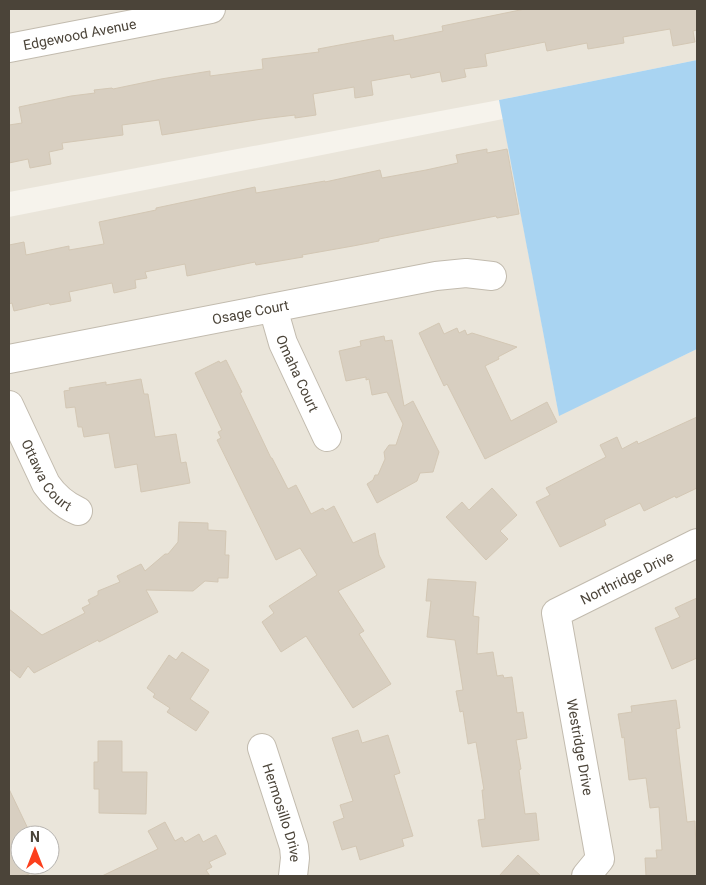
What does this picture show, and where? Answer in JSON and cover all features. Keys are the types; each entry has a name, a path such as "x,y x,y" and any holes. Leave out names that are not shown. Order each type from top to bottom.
{"street":[{"name":"Edgewood Avenue","path":"9,48 211,9"},
{"name":"Osage Court","path":"9,359 436,276 466,273 492,276"},
{"name":"Omaha Court","path":"273,308 283,343 326,437"},
{"name":"Ottawa Court","path":"9,405 46,484 61,502 78,511"},
{"name":"Northridge Drive","path":"556,613 697,543"},
{"name":"Westridge Drive","path":"556,613 600,859 586,876"},
{"name":"Hermosillo Drive","path":"262,748 294,847 296,858 293,876"}],"shaded area":[{"path":"9,9 697,9 697,60 499,100 9,192"},
{"path":"503,119 559,415 697,349 697,876 9,876 9,217"}],"water":[{"path":"697,60 697,349 559,416 499,100"}],"building":[{"path":"525,9 697,9 697,30 693,31 695,42 673,46 670,29 623,37 624,43 588,49 587,43 547,51 545,42 485,54 487,66 464,69 466,77 442,82 440,72 411,78 410,74 371,81 373,95 355,98 354,87 313,94 316,115 295,118 295,115 262,119 162,135 159,120 122,125 123,135 62,143 63,149 49,152 51,164 30,168 28,159 9,163 9,125 22,123 19,107 95,93 94,90 113,89 210,71 210,76 263,69 262,59 319,52 318,49 393,35 394,41 443,31 442,26"},
{"path":"487,149 487,153 507,149 519,214 497,218 496,216 379,239 379,241 302,255 303,257 256,265 255,262 187,276 185,264 145,272 147,278 135,280 136,288 114,293 112,283 69,292 71,301 50,305 49,303 14,311 12,303 9,304 9,245 24,242 26,255 69,246 69,250 104,244 99,222 255,187 256,193 325,182 380,170 382,178 426,170 458,163 456,155"},
{"path":"439,323 444,334 457,328 459,333 465,330 467,335 472,333 517,347 485,366 511,421 547,402 557,422 485,459 447,384 444,386 419,333"},
{"path":"384,336 385,341 392,340 404,406 413,401 439,452 433,472 420,473 417,481 377,503 367,484 373,480 375,475 378,475 385,459 384,452 389,445 396,445 403,424 387,392 372,395 369,379 366,380 366,377 346,381 339,351 361,346 360,341"},
{"path":"226,360 271,458 288,489 296,485 311,514 323,508 325,511 334,506 353,543 375,533 379,555 385,567 338,591 364,631 359,634 391,684 353,708 306,636 281,652 262,622 274,613 269,606 317,575 300,548 276,560 217,440 221,438 218,432 222,430 195,373 219,361 220,363"},
{"path":"141,379 144,394 148,394 155,437 176,434 181,463 186,462 190,483 141,492 137,464 115,468 109,433 84,437 82,427 78,427 75,407 66,408 64,391 70,390 69,388 106,382 106,385"},
{"path":"697,417 697,488 644,511 640,503 604,520 606,525 560,547 536,502 550,495 546,488 606,457 600,445 617,437 622,449 637,441 638,444"},
{"path":"492,488 517,515 500,531 508,539 486,560 446,517 462,502 469,510"},
{"path":"179,522 208,523 208,530 226,531 225,555 229,555 228,578 218,578 218,582 205,581 193,591 146,590 158,612 34,673 28,666 20,678 9,669 9,609 42,635 85,613 82,608 90,604 88,600 98,595 98,591 120,582 117,576 141,564 145,571 165,554 168,554 178,542"},
{"path":"428,579 476,582 473,616 479,617 477,654 493,652 497,676 503,675 504,678 512,677 517,713 523,712 527,738 516,740 525,814 536,813 539,840 482,847 478,820 485,819 482,790 484,790 476,742 468,744 463,711 460,712 456,691 463,690 455,640 427,637 431,601 426,601"},
{"path":"697,598 697,658 672,669 655,628 680,617 675,608"},
{"path":"182,652 209,670 190,699 209,712 196,731 167,712 170,708 153,697 155,694 147,688 169,655 176,660"},
{"path":"676,700 680,728 676,729 687,822 695,821 697,876 646,876 645,858 657,858 656,850 662,850 659,807 650,808 646,778 629,780 624,737 622,738 618,714 632,712 631,706"},
{"path":"358,730 362,743 388,735 400,773 394,775 413,836 402,839 404,846 360,860 356,846 342,850 333,822 344,818 340,805 353,801 332,738"},
{"path":"98,741 122,741 122,772 147,772 146,814 99,813 99,789 94,789 94,762 98,762"},
{"path":"9,789 26,825 10,825 10,875 27,875 9,876"},
{"path":"165,822 175,841 182,837 185,842 199,834 203,842 216,835 226,854 209,862 212,867 206,870 210,876 102,876 158,849 148,831"},
{"path":"518,855 541,876 499,876"}]}
